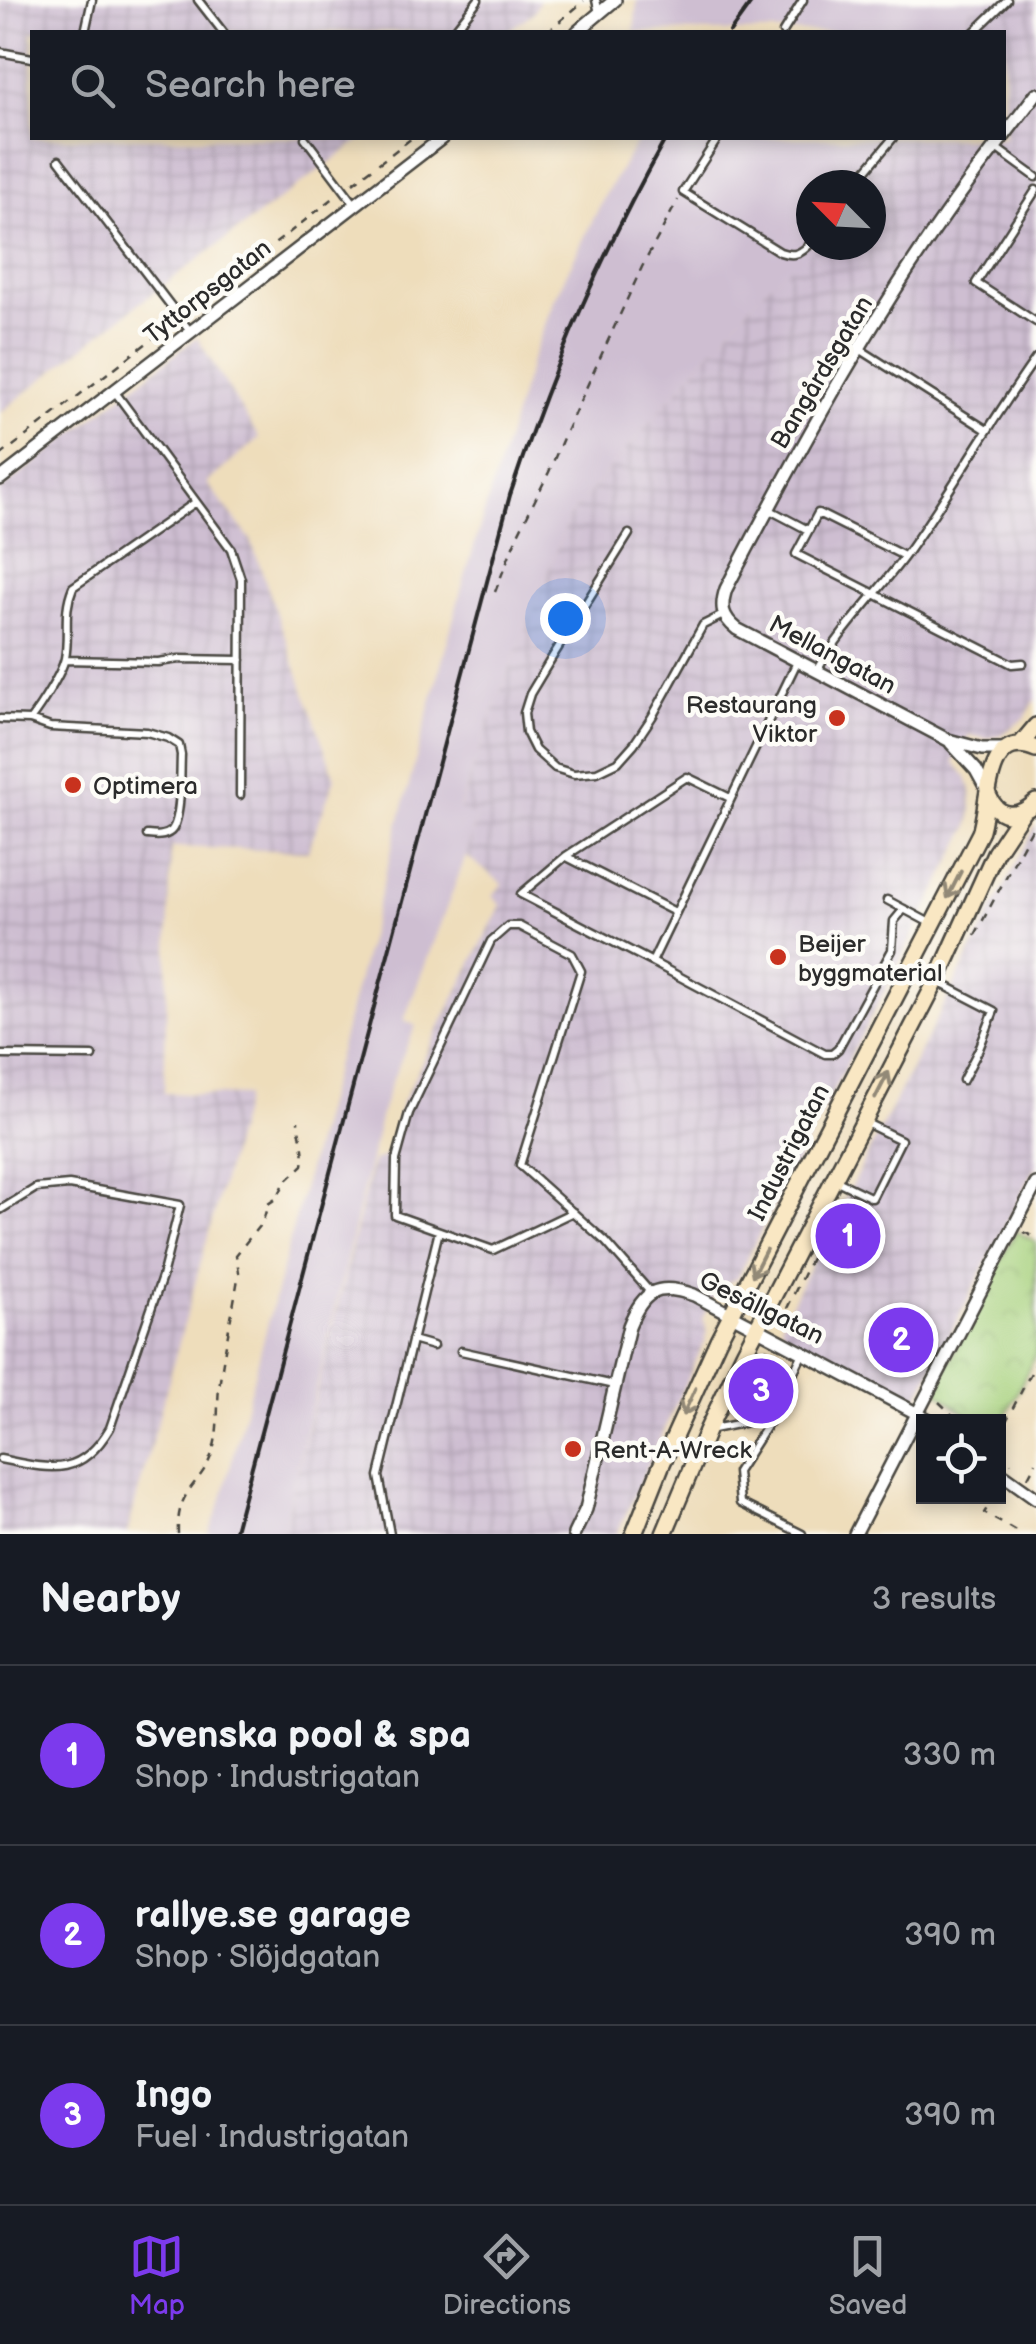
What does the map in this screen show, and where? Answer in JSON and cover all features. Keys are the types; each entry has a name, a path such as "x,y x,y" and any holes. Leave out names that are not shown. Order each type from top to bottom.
{"main road":[{"path":"1022,748 1036,726"},
{"name":"Industrigatan","path":"634,1534 660,1466 732,1314 980,833 993,766 1001,754 1022,748"},
{"path":"988,792 993,805 1012,815 1031,807"},
{"path":"664,1534 707,1431 757,1328 936,981 996,852 1031,807"}],"street":[{"path":"580,30 615,0"},
{"name":"Bangårdsgatan","path":"1006,132 1036,94"},
{"name":"Tyttorpsgatan","path":"0,479 439,140"},
{"name":"Bangårdsgatan","path":"724,615 726,589 816,419 936,226 1000,140"},
{"name":"Mellangatan","path":"724,615 738,629 948,740 982,749 1022,748"},
{"name":"Mellangatan","path":"948,740 969,760 988,792"},
{"path":"856,1534 1036,1184"},
{"path":"574,1534 586,1509 629,1326 650,1292"},
{"name":"Gesällgatan","path":"650,1292 685,1292 921,1414"},
{"path":"1006,1477 1036,1498"}],"lane":[{"path":"85,30 92,0"},
{"path":"198,0 221,30"},
{"path":"455,30 478,0"},
{"path":"596,0 600,14"},
{"path":"784,30 803,0"},
{"path":"976,30 1007,0"},
{"path":"0,52 30,58"},
{"path":"307,140 355,204"},
{"path":"717,140 683,192 780,252 796,254"},
{"path":"866,170 890,140"},
{"path":"1000,140 1036,177"},
{"path":"59,160 190,332"},
{"path":"1036,190 976,283 1036,322"},
{"path":"858,348 987,430"},
{"path":"816,671 904,556 1036,358"},
{"path":"114,391 231,550 238,566 240,795"},
{"path":"30,720 65,660 67,602 73,587 196,502"},
{"path":"768,509 808,530"},
{"path":"904,556 818,513 796,554 1012,664 1023,663"},
{"path":"629,534 530,694 524,713 526,732 535,750 555,768 574,774 597,772 618,762 652,717 703,625 724,615"},
{"path":"65,660 241,660"},
{"path":"652,962 798,661"},
{"path":"0,719 30,720 50,727 148,732 179,745 182,755 177,821 169,832 147,835"},
{"path":"730,798 688,777 566,856 522,894 825,1054 838,1049 892,950 894,921 904,909"},
{"path":"566,856 675,912"},
{"path":"887,900 934,924"},
{"path":"573,1212 494,1250 394,1216 396,1160 409,1112 491,941 508,926 519,926 572,954 582,970 520,1165 573,1212 606,1242 650,1292"},
{"path":"936,981 994,1011 963,1080"},
{"path":"0,1055 94,1056"},
{"path":"834,1179 872,1198 901,1140 864,1122"},
{"path":"0,1210 36,1188 69,1185 180,1205 162,1277 101,1444 68,1468 49,1469 0,1459"},
{"path":"390,1534 380,1476 439,1231"},
{"path":"412,1340 433,1346"},
{"path":"460,1351 615,1385"},
{"path":"802,1534 740,1503 738,1472 804,1352"},
{"path":"707,1431 772,1416"}],"path":[{"path":"549,30 586,0"},
{"path":"0,456 409,140"},
{"path":"495,592 517,536 642,268 683,192"},
{"path":"178,1534 180,1505 213,1453 239,1272 236,1255 263,1221 268,1204 303,1165 298,1120"},
{"path":"1006,1420 1036,1362"},
{"path":"928,1393 951,1414"},
{"path":"1028,1477 1036,1462"},
{"path":"990,1504 984,1513 1021,1534"}],"shaded area":[{"path":"0,0 540,0 533,13 509,30 30,30 30,140 360,140 137,305 0,413"},
{"path":"637,0 977,0 954,30 634,30"},
{"path":"977,0 1036,0 1036,699 1025,718 1000,736 986,739 969,735 954,762 967,777 971,790 969,827 737,1278 718,1288 702,1319 707,1336 617,1534 282,1534 372,1162 389,1154 401,1104 501,905 492,896 503,884 466,856 476,818 459,810 570,515 766,287 799,260 886,260 886,170 864,170 883,140 1006,140 1006,30 954,30"},
{"path":"638,140 883,140 864,170 796,170 796,260 800,260 766,287 570,515 459,809 476,817 466,856 404,1020 416,1026 382,1110 282,1534 209,1534 221,1502 463,583 530,364 555,297 605,195"},
{"path":"197,337 259,438 207,483 251,540 335,778 308,851 171,847 164,1093 246,1096 127,1534 0,1534 0,490"},
{"path":"1036,825 1036,1166 915,1403 784,1334 781,1323"}],"green space":[{"path":"1016,1231 1036,1242 1036,1354 1006,1416 966,1414 935,1390"}],"railway":[{"path":"731,30 753,0"},
{"path":"234,1534 510,495 579,312 665,140"}],"place":[{"name":"Restaurang Viktor","path":"837,718"},
{"name":"Optimera","path":"73,785"},
{"name":"Beijer byggmaterial","path":"778,957"},
{"name":"Svenska pool & spa","path":"848,1236"},
{"name":"rallye.se garage","path":"901,1340"},
{"name":"Ingo","path":"761,1391"},
{"name":"Rent-A-Wreck","path":"573,1449"}]}
